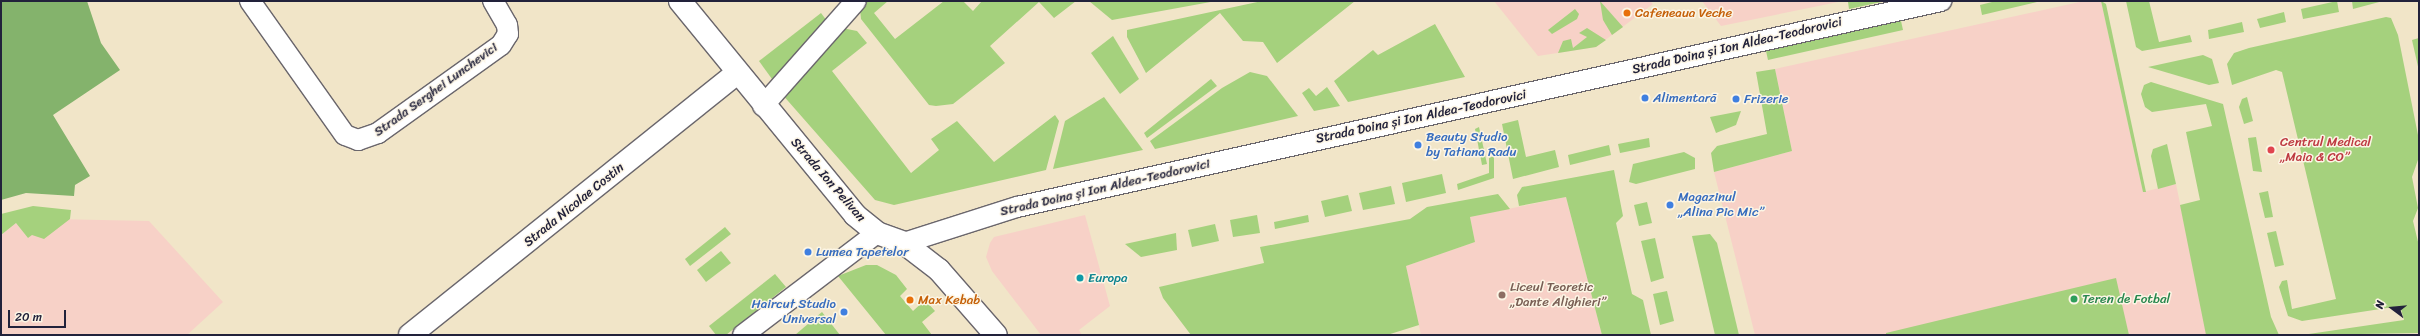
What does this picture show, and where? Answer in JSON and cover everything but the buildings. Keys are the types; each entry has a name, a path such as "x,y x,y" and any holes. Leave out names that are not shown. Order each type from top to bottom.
{"main road":[{"name":"Strada Ion Pelivan","path":"680,1 763,106 855,215 877,233 904,243 950,281 996,335"},
{"name":"Strada Nicolae Costin","path":"410,335 737,73"}],"street":[{"name":"Strada Serghei Lunchevici","path":"250,1 345,135 358,140 378,133 501,45 508,34 508,25 493,1"},
{"path":"763,106 856,1"},
{"name":"Strada Doina și Ion Aldea-Teodorovici","path":"904,243 960,223 1040,202 1941,1"},
{"path":"743,335 877,233"}],"shaded area":[{"path":"1494,1 1650,1 1653,4 1596,47 1538,56"},
{"path":"1702,1 1843,1 1721,26"},
{"path":"2084,1 2101,1 2143,192 2176,184 2207,335 1755,335 1714,172 1792,151 1775,69"},
{"name":"Liceul Teoretic „Dante Alighieri”","path":"1566,197 1602,335 1421,335 1406,266 1475,242 1470,217"},
{"path":"1085,215 1110,306 1079,330 1082,335 1041,335 992,271 986,257 990,243 994,237"},
{"path":"53,219 149,221 223,302 187,335 1,335 1,235 16,223 28,238"}],"green space":[{"path":"1,1 87,1 101,43 120,70 53,115 90,176 75,185 74,196 26,193 1,200"},
{"path":"866,1 888,1 874,13 895,39 944,1 963,1 973,11 982,1 1076,1 1054,18 1039,2 990,46 1005,63 953,104 936,106 929,105 861,19 860,9"},
{"path":"1089,1 1216,1 1112,20"},
{"path":"1262,1 1355,1 1277,63 1263,42 1243,41 1220,13 1146,73 1127,37 1127,30"},
{"path":"1600,1 1623,27 1612,35 1603,20"},
{"path":"1886,1 1849,9 1848,2"},
{"path":"1996,1 2041,1 1982,15 1980,5"},
{"path":"2101,1 2106,4 2146,192 2143,192"},
{"path":"2126,1 2149,1 2159,42 2190,35 2192,42 2142,51 2136,47"},
{"path":"2337,1 2339,12 2303,19 2301,9"},
{"path":"2352,1 2383,1 2353,9"},
{"path":"1575,9 1579,14 1577,19 1552,34 1548,30"},
{"path":"2284,12 2286,22 2260,28 2257,19"},
{"path":"821,13 827,21 772,79 759,61"},
{"path":"2386,17 2391,18 2398,35 2419,140 2419,157 2412,177 2418,208 2413,221 2419,246 2419,333 2302,335 2404,320 2400,306 2302,321 2288,316 2279,287 2282,281 2287,280 2292,309 2336,299 2282,72 2276,70 2232,85 2227,64 2234,53 2249,48"},
{"path":"1901,21 1903,30 1768,60 1766,51"},
{"path":"2242,22 2244,32 2209,39 2208,30"},
{"path":"1435,24 1465,77 1348,102 1334,81 1373,50 1378,55"},
{"path":"842,28 857,31 867,43 832,71 911,173 939,150 931,139 957,121 994,162 1055,115 1059,121 1046,170 894,205 875,200 781,93"},
{"path":"1587,28 1606,40 1596,47 1558,53 1563,41 1571,39 1573,48 1587,37 1579,33"},
{"path":"1113,36 1139,79 1120,94 1091,53"},
{"path":"2419,38 2419,71 2412,40"},
{"path":"2203,55 2212,59 2219,83 2209,85 2148,67"},
{"path":"1775,69 1792,151 1714,172 1711,153 1717,146 1767,134 1756,72"},
{"path":"1250,72 1267,76 1298,116 1155,149 1150,141 1222,88"},
{"path":"1211,79 1217,86 1147,138 1144,133"},
{"path":"2151,82 2223,104 2271,317 2279,335 2206,335 2180,205 2200,200 2186,132 2212,126 2206,104 2152,112 2145,107 2141,94 2144,85"},
{"path":"1327,87 1340,106 1314,111 1302,93 1309,88 1316,96"},
{"path":"1104,97 1143,150 1053,169 1065,121"},
{"path":"2247,97 2253,121 2244,124 2239,107 2242,99"},
{"path":"1741,111 1736,125 1716,133 1710,117"},
{"path":"1518,120 1526,157 1555,150 1559,167 1513,179 1502,124"},
{"path":"1479,127 1487,164 1482,165 1475,129"},
{"path":"2256,137 2262,172 2253,171 2248,138"},
{"path":"1649,138 1650,147 1620,153 1618,144"},
{"path":"2167,144 2176,184 2158,189 2151,156 2153,149"},
{"path":"1609,145 1611,155 1570,165 1568,155"},
{"path":"1684,152 1695,158 1695,169 1636,184 1629,182 1633,164"},
{"path":"1494,156 1494,178 1458,190 1457,184 1489,173 1489,158"},
{"path":"1614,170 1623,216 1616,223 1632,294 1643,300 1651,335 1602,335 1566,197 1519,206 1517,195 1522,187"},
{"path":"1442,174 1446,193 1406,202 1402,183"},
{"path":"1391,186 1395,204 1363,210 1359,193"},
{"path":"2268,191 2273,217 2265,218 2259,193"},
{"path":"1498,194 1510,209 1470,217 1475,242 1406,266 1419,325 1387,335 1191,335 1163,298 1159,287 1264,263 1260,247 1410,219 1427,207"},
{"path":"1348,195 1352,211 1325,217 1321,201"},
{"path":"1647,202 1652,223 1639,226 1634,205"},
{"path":"33,206 71,210 70,219 44,239 32,235 28,238 16,223 1,235 1,214"},
{"path":"1257,215 1260,233 1233,237 1230,220"},
{"path":"1308,215 1309,222 1275,229 1274,222"},
{"path":"1215,224 1219,241 1192,247 1188,230"},
{"path":"725,227 731,234 690,266 685,259"},
{"path":"2276,231 2284,265 2275,267 2267,233"},
{"path":"1176,233 1177,250 1141,257 1125,244"},
{"path":"1710,234 1717,243 1739,335 1715,335 1692,236"},
{"path":"1655,238 1664,278 1651,282 1641,241"},
{"path":"721,251 731,263 706,282 697,270"},
{"path":"866,265 877,265 896,275 907,289 900,296 913,311 925,300 935,311 922,322 932,335 886,335 838,276"},
{"path":"775,274 786,287 726,335 716,335 709,326"},
{"name":"Teren de Fotbal","path":"2116,278 2129,335 1886,335 1886,333"},
{"path":"1667,291 1674,321 1660,325 1653,294"},
{"path":"822,312 840,335 795,335"}],"place":[{"name":"Cafeneaua Veche","path":"1627,13"},
{"name":"Alimentară","path":"1645,98"},
{"name":"Frizerie","path":"1736,99"},
{"name":"Beauty Studio by Tatiana Radu","path":"1418,145"},
{"name":"Centrul Medical „Maia & CO”","path":"2271,150"},
{"name":"Magazinul „Alina Pic Mic”","path":"1670,205"},
{"name":"Lumea Tapetelor","path":"808,252"},
{"name":"Europa","path":"1080,278"},
{"name":"Liceul Teoretic „Dante Alighieri”","path":"1502,295"},
{"name":"Teren de Fotbal","path":"2074,299"},
{"name":"Max Kebab","path":"910,300"},
{"name":"Haircut Studio Universal","path":"844,312"}]}
